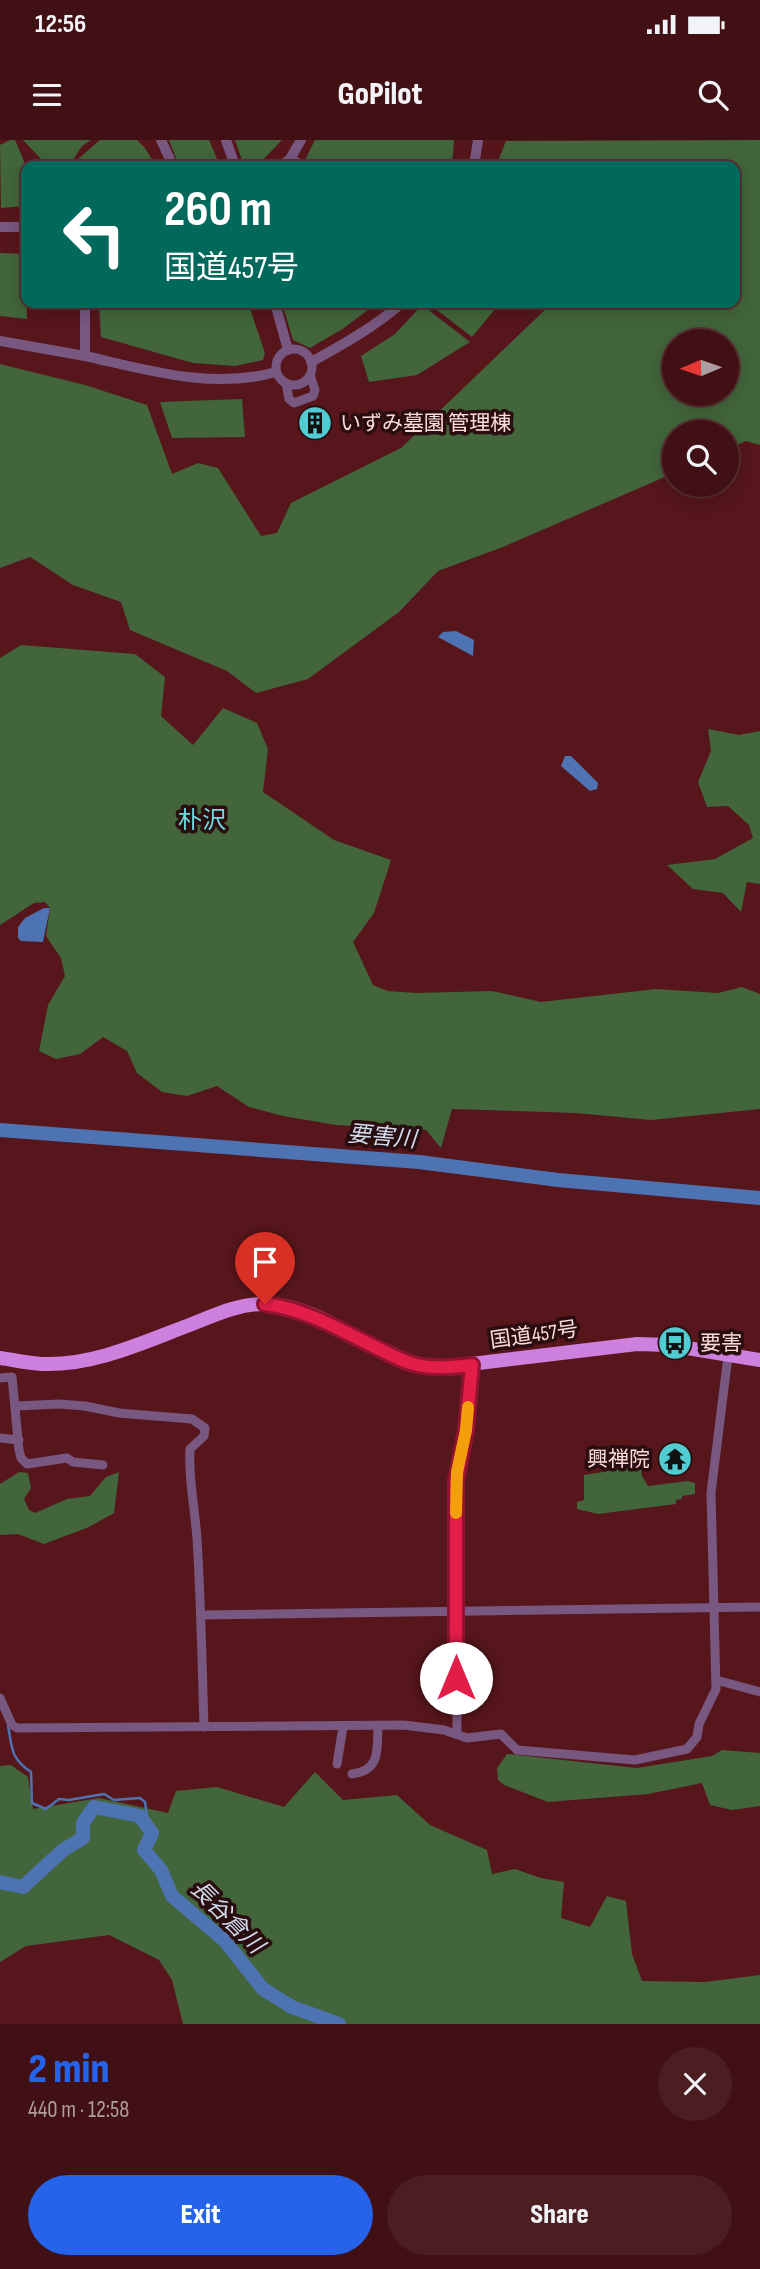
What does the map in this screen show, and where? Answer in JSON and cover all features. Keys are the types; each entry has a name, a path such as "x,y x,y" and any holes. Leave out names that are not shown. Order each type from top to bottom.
{"highway":[{"name":"国道457号","path":"0,1357 43,1364 96,1358 122,1351 239,1306 265,1304 285,1306 311,1315 397,1358 416,1365 438,1368 637,1344 669,1345 760,1360"}],"street":[{"path":"161,140 171,161"},
{"path":"226,140 233,161"},
{"path":"286,161 301,140"},
{"path":"475,161 478,140"},
{"path":"0,227 21,227"},
{"path":"85,308 85,356"},
{"path":"276,308 288,350"},
{"path":"311,362 353,340 396,308"},
{"path":"0,341 181,377 244,378 276,372"},
{"path":"294,349 305,352 311,362 310,375 315,390 313,396 291,401 286,383 276,372 279,356 294,349"},
{"path":"286,383 299,385 310,375"},
{"path":"0,1698 12,1725 17,1728 419,1727 457,1733 467,1738 501,1734 517,1750 583,1754 615,1760 635,1760 687,1749 697,1737 699,1724 716,1689 710,1493 728,1356"},
{"path":"457,1733 456,1481 466,1430 472,1365"},
{"path":"0,1378 12,1377 21,1458 27,1464 67,1458 73,1462 103,1465"},
{"path":"16,1406 85,1406 119,1413 192,1419 203,1425 206,1433 190,1449 189,1465 194,1497 201,1615 204,1727"},
{"path":"0,1438 19,1440"},
{"path":"201,1615 760,1607"},
{"path":"716,1680 760,1692"},
{"path":"352,1774 366,1772 374,1763 379,1726"},
{"path":"337,1764 343,1727"}],"green space":[{"path":"15,140 24,161 21,161 21,206 1,208 0,145"},
{"path":"23,140 91,140 82,146 72,161 41,159"},
{"path":"100,140 137,140 153,161 78,161"},
{"path":"169,140 209,140 218,161 177,161"},
{"path":"235,140 282,140 262,161 242,161"},
{"path":"315,140 454,140 452,161 304,161"},
{"path":"760,140 760,445 746,441 739,444 739,420 662,420 662,478 503,547 438,571 399,612 308,679 256,693 227,671 130,630 121,602 73,585 30,557 0,568 0,364 85,385 147,405 172,474 198,463 218,468 261,536 277,533 291,503 401,448 547,308 740,308 740,161 498,161 506,141"},
{"path":"0,253 21,254 21,308 27,308 27,319 0,316"},
{"path":"99,308 250,308 265,353 263,360 235,366 193,363 101,337"},
{"path":"283,308 370,308 310,348 293,340"},
{"path":"419,308 426,308 470,342 417,375 369,382 361,356 395,334"},
{"path":"434,308 496,308 472,337"},
{"path":"242,399 245,437 172,438 160,402"},
{"path":"21,645 135,654 165,677 161,716 193,745 223,708 257,723 268,749 263,792 334,840 391,860 374,913 353,942 373,985 388,991 416,993 492,991 541,1002 656,989 718,993 742,987 760,994 760,1109 651,1120 576,1113 452,1109 441,1148 426,1130 336,1125 283,1116 249,1107 217,1086 187,1096 162,1092 137,1073 127,1051 103,1037 80,1054 56,1059 39,1051 48,1005 65,976 61,958 46,936 50,908 45,902 34,903 0,925 0,658"},
{"path":"708,729 739,735 760,731 760,884 747,882 741,912 723,893 693,889 667,865 715,859 753,838 749,825 728,806 707,807 698,782 711,751"},
{"path":"641,1466 642,1476 648,1486 688,1481 695,1483 695,1494 682,1496 682,1499 676,1500 676,1504 598,1514 577,1509 577,1502 584,1500 584,1475"},
{"path":"19,1472 28,1473 31,1488 24,1499 29,1510 35,1513 67,1499 90,1496 106,1477 119,1472 114,1513 89,1527 44,1544 18,1534 0,1535 0,1484"},
{"path":"722,1750 760,1753 760,1806 732,1810 710,1805 702,1783 648,1794 548,1802 504,1785 498,1780 497,1768 507,1754 637,1768 712,1756"},
{"path":"11,1765 28,1777 33,1809 99,1798 168,1813 176,1791 217,1787 284,1807 315,1772 343,1800 397,1795 430,1825 487,1850 492,1874 515,1869 564,1882 561,1918 590,1927 607,1896 626,1901 632,1954 642,1981 705,1982 760,1975 760,2024 183,2024 172,1980 159,1960 109,1935 26,1946 0,1962 0,1766"}],"water":[{"path":"456,631 474,640 473,656 438,637 443,632"},
{"path":"565,756 571,756 598,783 597,789 590,791 561,766"},
{"path":"44,908 50,908 43,942 21,941 18,938 18,927 25,918"}],"waterway":[{"name":"要害川","path":"0,1130 419,1162 558,1180 760,1198"},
{"path":"8,1725 11,1746 16,1757 31,1772 32,1803 46,1809 59,1799 104,1794 114,1800 140,1798 145,1802 149,1829"},
{"name":"長谷倉川","path":"0,1882 23,1887 63,1850 83,1838 83,1823 94,1807 140,1816 152,1833 144,1850 161,1870 172,1896 225,1941 263,1989 292,2007 339,2024"}],"slow traffic":[{"path":"456,1513 457,1472 468,1407"}],"place":[{"name":"いずみ墓園 管理棟","path":"315,423"},
{"name":"要害","path":"675,1343"},
{"name":"興禅院","path":"675,1459"}],"district":[{"name":"朴沢","path":"202,820"}],"route":[{"path":"265,1304 285,1306 311,1315 416,1365 438,1368 472,1365 466,1430 456,1481 456,1678"}]}
